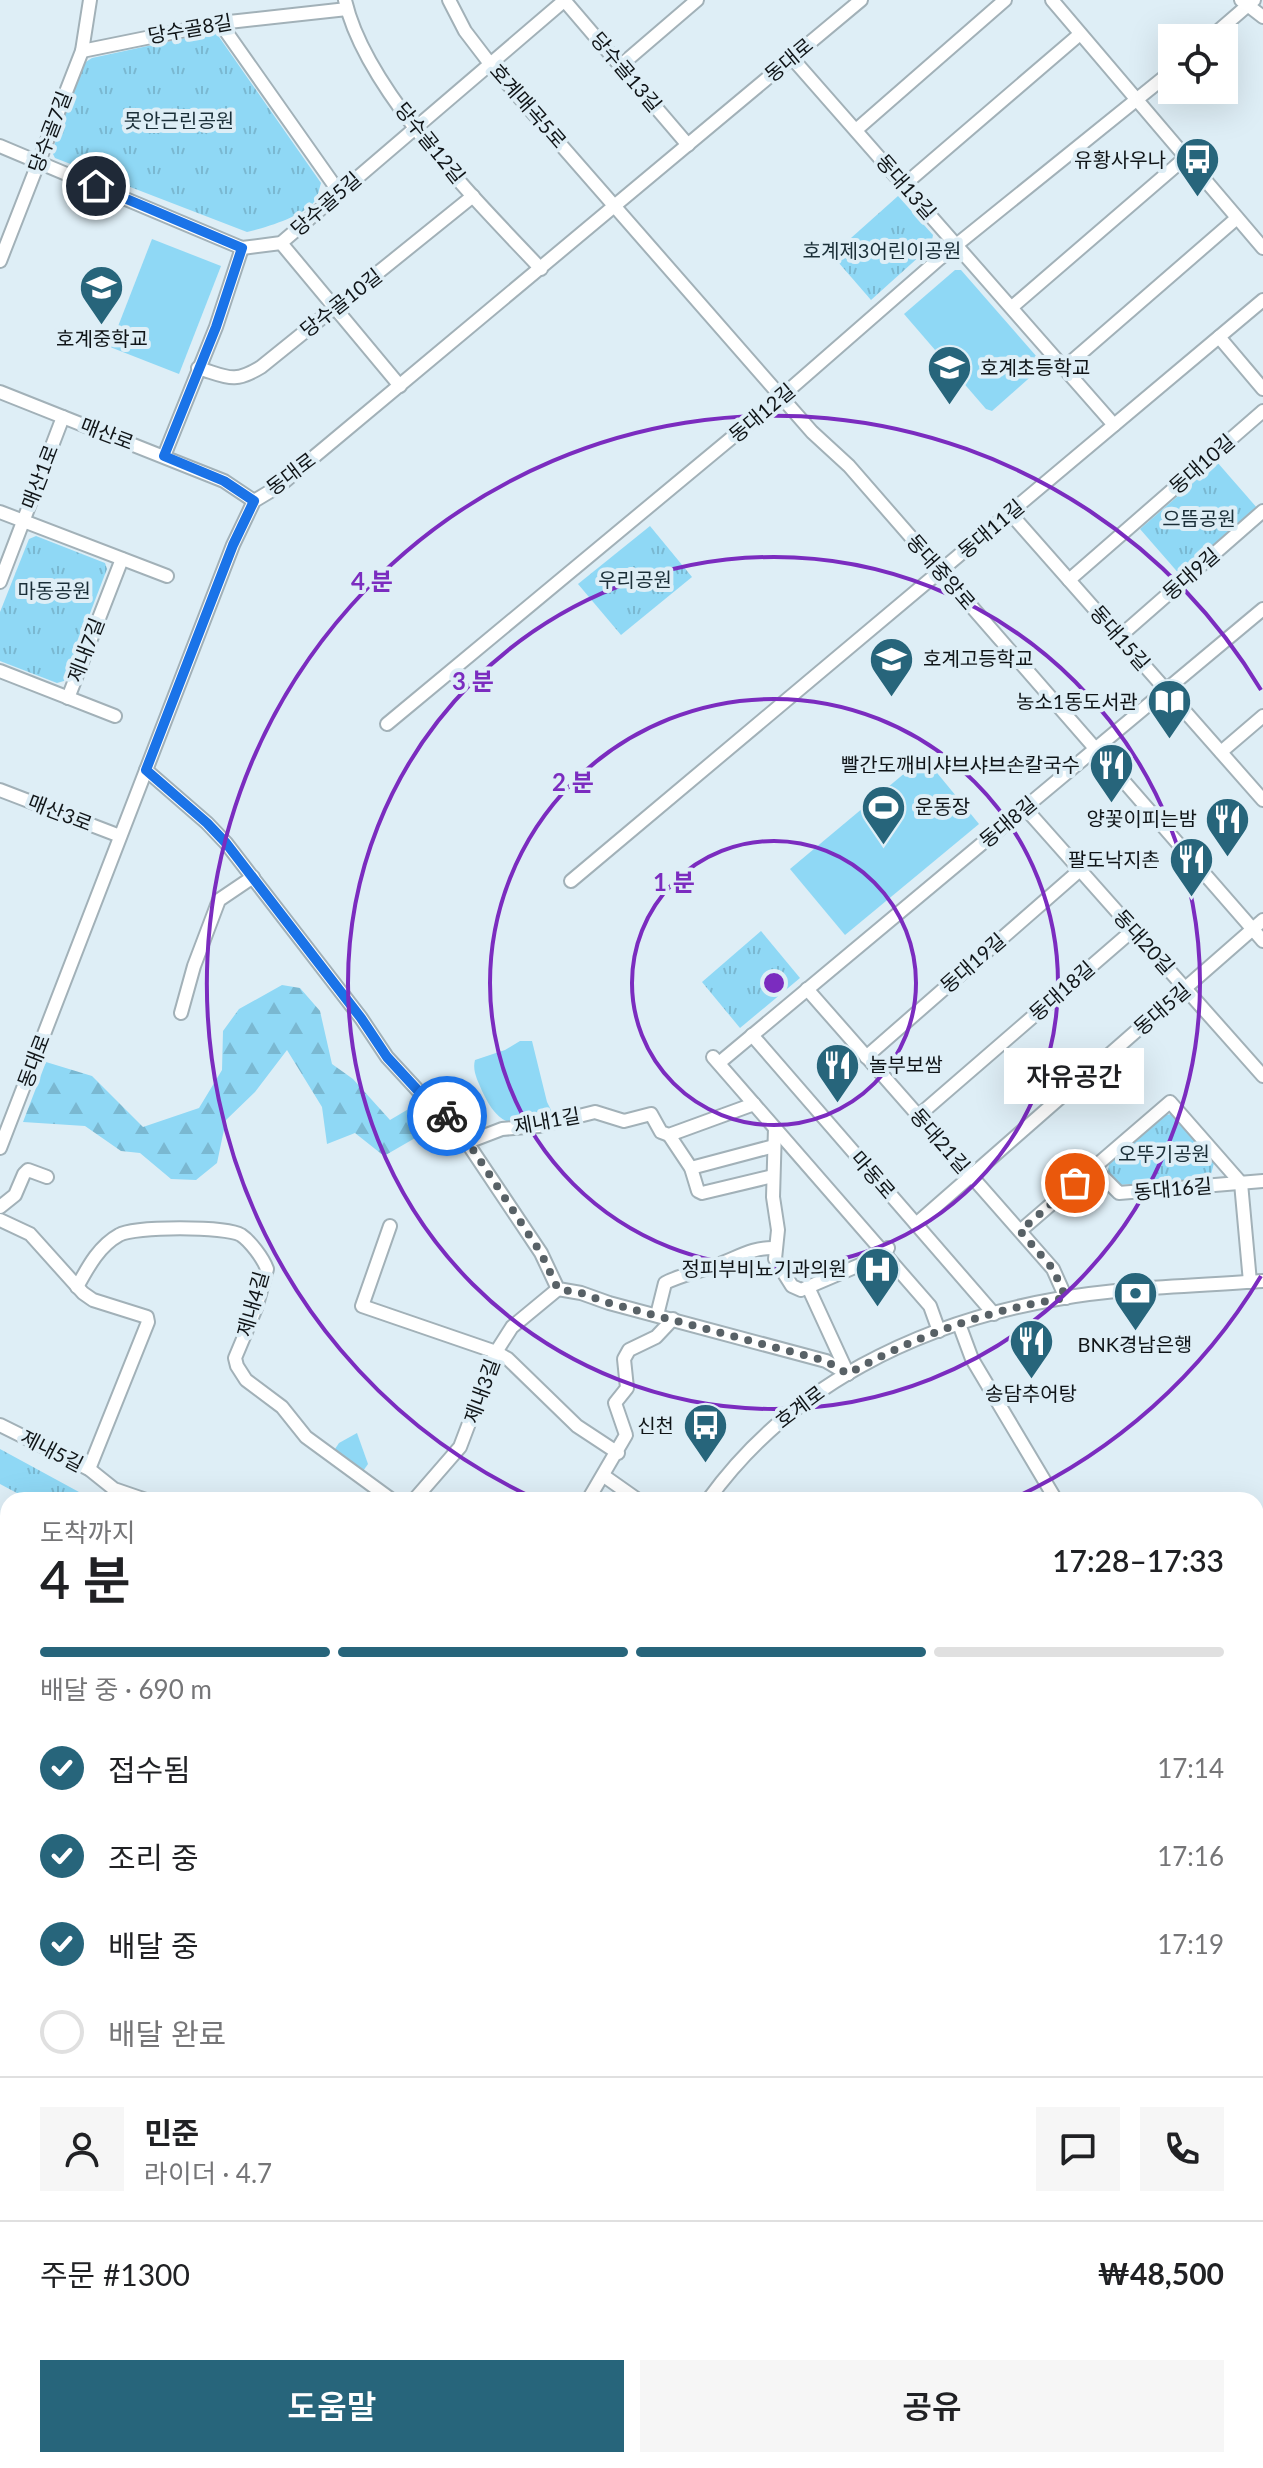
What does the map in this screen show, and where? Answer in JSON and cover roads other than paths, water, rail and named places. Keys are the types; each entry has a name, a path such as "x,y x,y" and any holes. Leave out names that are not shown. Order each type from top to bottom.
{"street":[{"name":"당수골7길","path":"0,261 82,51 90,0"},
{"name":"호계매곡5로","path":"449,0 465,31 491,65 616,206"},
{"name":"당수골5길","path":"242,248 281,243 564,0"},
{"name":"당수골13길","path":"564,0 688,145"},
{"path":"620,66 697,0"},
{"name":"동대로","path":"0,1148 233,545 254,501 279,486 861,0"},
{"path":"856,130 1005,0"},
{"path":"1052,0 1263,248"},
{"path":"1225,24 1248,2 1263,17"},
{"name":"당수골8길","path":"82,51 220,23 346,4"},
{"name":"당수골12길","path":"346,4 380,78 473,196 541,269"},
{"path":"220,23 339,192"},
{"path":"904,185 1080,34"},
{"name":"동대13길","path":"792,58 1114,425"},
{"name":"동대12길","path":"387,724 782,396 939,259 1158,82"},
{"path":"0,146 242,248 216,327 164,456"},
{"path":"1012,307 1185,158"},
{"name":"당수골10길","path":"198,368 234,379 261,367 473,196"},
{"name":"동대중앙로","path":"616,206 812,432 849,466 1096,749 1258,925 1263,941"},
{"path":"1064,368 1237,218"},
{"path":"281,243 400,386"},
{"name":"동대11길","path":"571,881 1263,300"},
{"path":"1219,337 1263,389"},
{"name":"매산로","path":"0,392 224,481 254,501"},
{"name":"동대10길","path":"1069,580 1263,411"},
{"name":"매산1로","path":"0,582 63,417"},
{"name":"동대9길","path":"1119,637 1263,511"},
{"path":"0,512 167,576"},
{"name":"동대15길","path":"1010,513 1263,800"},
{"name":"제내7길","path":"68,698 122,559"},
{"name":"동대8길","path":"754,1104 716,1060 752,1035 1263,609"},
{"name":"제내7길","path":"0,671 115,716"},
{"path":"1221,752 1263,716"},
{"path":"146,770 207,823 352,1005 387,1057 423,1096 452,1120 541,1253 558,1289 826,1361 848,1374"},
{"name":"매산3로","path":"0,790 120,836"},
{"name":"동대20길","path":"1025,808 1263,1076"},
{"name":"동대19길","path":"866,1057 1080,870"},
{"path":"181,1013 194,966 219,900 253,877"},
{"name":"동대5길","path":"916,1224 1258,925"},
{"name":"동대18길","path":"918,1116 1133,930"},
{"name":"동대21길","path":"807,989 1053,1269 1066,1298"},
{"name":"마동로","path":"752,1035 994,1314"},
{"path":"1020,1231 1170,1102 1241,1183 1256,1281"},
{"path":"773,1176 702,1193 698,1191 691,1168 669,1135 754,1104 885,1250 930,1306 939,1331"},
{"name":"제내1길","path":"468,1142 502,1129 539,1126 595,1112 624,1121 651,1114 661,1132 669,1135"},
{"path":"775,1128 773,1176 778,1230 775,1259 792,1286 801,1290 862,1264 885,1250"},
{"path":"691,1168 774,1146"},
{"name":"동대16길","path":"1093,1167 1119,1193 1263,1181"},
{"path":"0,1207 15,1195 28,1170 47,1177"},
{"path":"0,1220 30,1234 77,1287 93,1300 141,1313 148,1322 89,1469"},
{"path":"390,1226 362,1306 496,1352 508,1359 577,1426 618,1453"},
{"name":"제내4길","path":"77,1287 95,1256 108,1241 123,1232 198,1229 242,1236 258,1252 267,1269 256,1308 235,1358 237,1366 246,1380 282,1407 306,1437 381,1492"},
{"path":"657,1315 665,1283 718,1265 749,1250 775,1248"},
{"name":"호계로","path":"714,1492 746,1452 817,1392 900,1347 939,1331 994,1314 1066,1298 1256,1281"},
{"path":"808,1287 848,1374"},
{"name":"제내3길","path":"421,1492 460,1447 496,1352 512,1327 558,1289"},
{"path":"593,1492 626,1435 615,1403 627,1388 624,1359 629,1350 656,1337 673,1319"},
{"path":"959,1324 972,1359 1051,1492"},
{"name":"제내5길","path":"0,1425 89,1469 114,1489 123,1492"},
{"path":"604,1476 627,1492"}],"place":[{"name":"유황사우나","path":"1197,199"},
{"name":"호계중학교","path":"102,326"},
{"name":"호계초등학교","path":"949,407"},
{"name":"호계고등학교","path":"892,698"},
{"name":"농소1동도서관","path":"1169,741"},
{"name":"빨간도깨비샤브샤브손칼국수","path":"1111,804"},
{"name":"운동장","path":"884,846"},
{"name":"양꽃이피는밤","path":"1228,858"},
{"name":"팔도낙지촌","path":"1191,899"},
{"name":"놀부보쌈","path":"838,1104"},
{"name":"자유공간","path":"1075,1183"},
{"name":"정피부비뇨기과의원","path":"878,1308"},
{"name":"BNK경남은행","path":"1135,1332"},
{"name":"송담추어탕","path":"1031,1381"},
{"name":"신천","path":"705,1465"}],"park label":[{"name":"못안근린공원","path":"179,121"},
{"name":"호계제3어린이공원","path":"882,251"},
{"name":"으뜸공원","path":"1199,519"},
{"name":"우리공원","path":"635,580"},
{"name":"마동공원","path":"54,591"},
{"name":"오뚜기공원","path":"1164,1154"}]}
